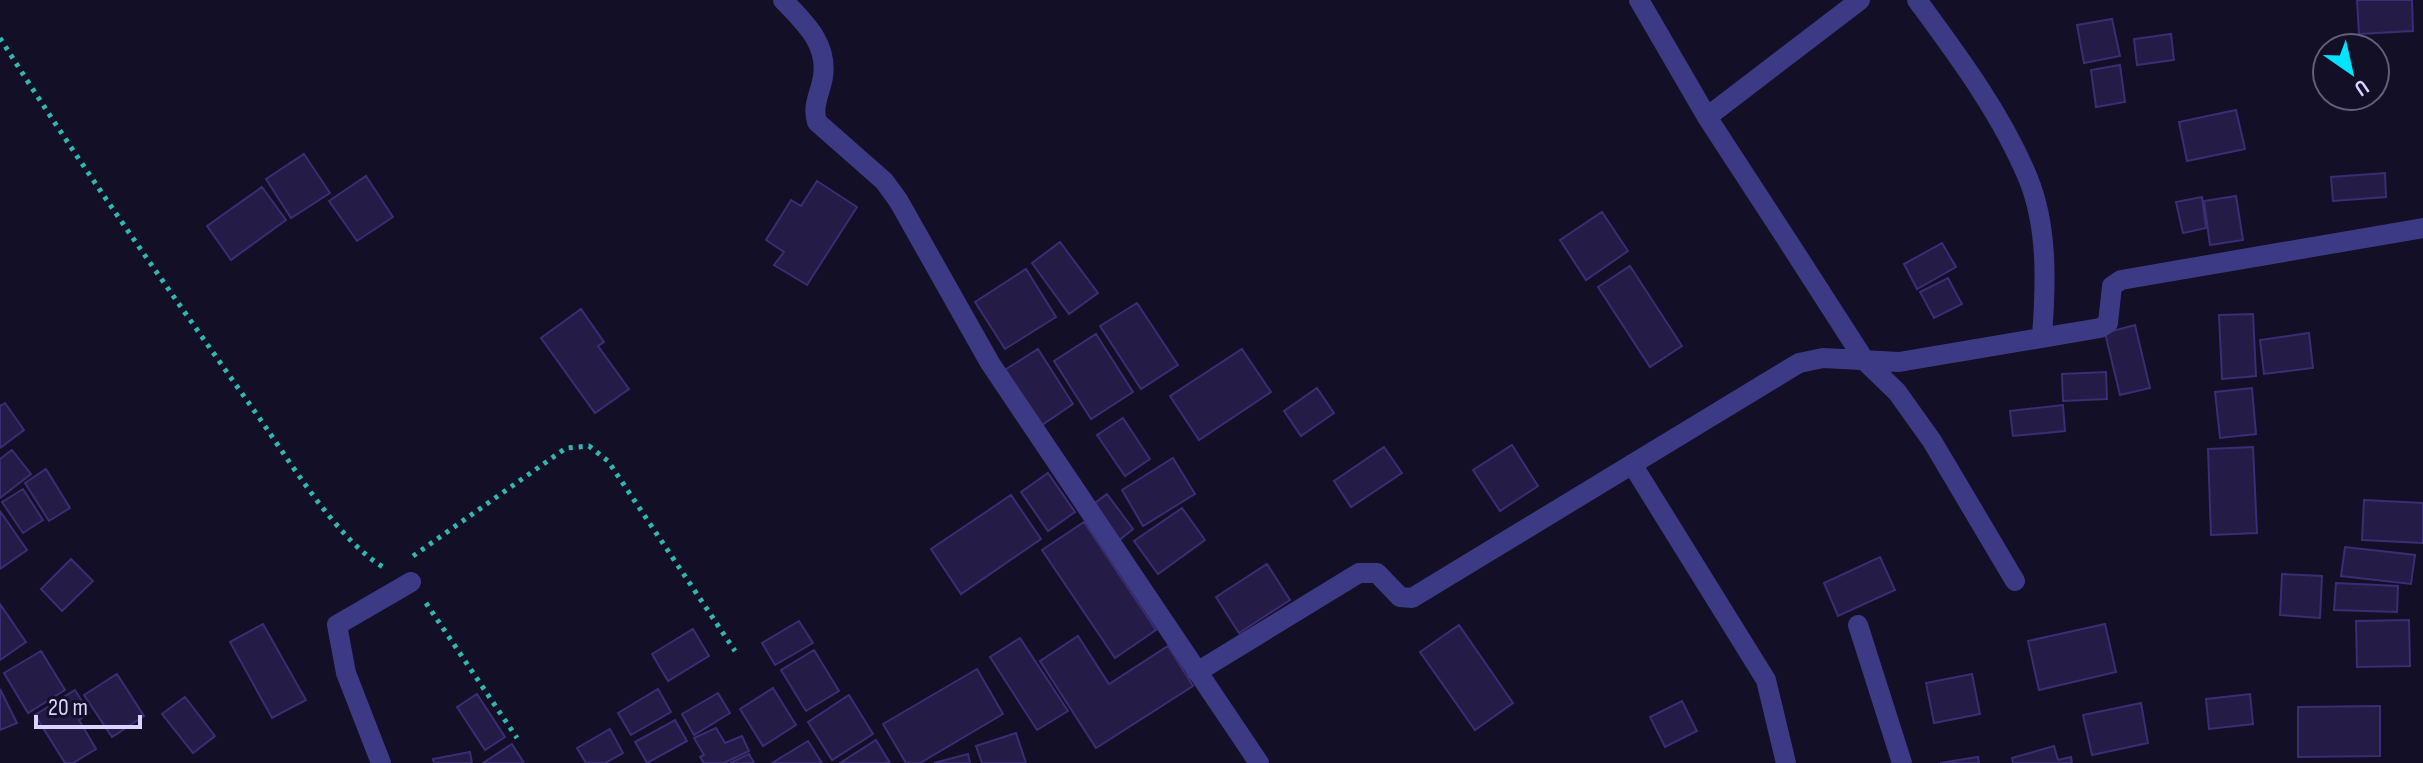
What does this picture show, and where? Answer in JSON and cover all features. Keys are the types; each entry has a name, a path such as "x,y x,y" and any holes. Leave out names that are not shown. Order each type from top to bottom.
{"street":[{"path":"783,0 814,32 820,46 823,76 815,105 817,122 884,181 898,200 983,352 1259,763"},
{"path":"1639,0 1707,117 1865,361 1897,392 1932,441 2015,581"},
{"path":"1707,117 1860,0"},
{"path":"1917,0 1982,90 2028,178 2044,254 2042,336"},
{"path":"1197,672 1359,573 1377,573 1400,597 1412,598 1799,363 1823,358 1899,362 2106,325 2112,286 2121,280 2423,228"},
{"path":"1632,464 1766,680 1786,763"},
{"path":"381,763 363,724 346,673 337,625 406,574"},
{"path":"1858,625 1902,763"}],"path":[{"path":"0,38 79,162 315,496 366,555 381,567 406,574 517,738"},
{"path":"406,574 566,448 589,446 608,461 735,651"}],"building":[{"path":"2357,0 2412,0 2413,31 2359,32"},
{"path":"2112,19 2120,56 2084,63 2077,25"},
{"path":"2171,34 2174,60 2137,65 2134,39"},
{"path":"2120,65 2125,102 2096,107 2091,70"},
{"path":"2236,110 2245,149 2187,161 2179,122"},
{"path":"304,154 330,193 291,218 266,179"},
{"path":"2385,173 2386,197 2333,201 2331,177"},
{"path":"366,176 393,217 357,241 329,201"},
{"path":"817,181 857,207 807,285 774,265 784,252 766,240 791,200 801,206"},
{"path":"262,187 286,220 231,260 207,226"},
{"path":"2236,196 2243,240 2210,245 2204,201"},
{"path":"2202,197 2206,228 2183,233 2176,202"},
{"path":"1602,212 1628,251 1586,280 1560,240"},
{"path":"1060,242 1098,293 1069,314 1032,263"},
{"path":"1942,243 1956,267 1917,289 1904,264"},
{"path":"1630,266 1682,346 1650,367 1598,287"},
{"path":"1026,269 1056,317 1005,349 975,302"},
{"path":"1948,278 1962,304 1934,318 1920,292"},
{"path":"1137,303 1178,365 1141,389 1100,326"},
{"path":"581,309 604,342 598,346 629,389 595,413 541,338"},
{"path":"2253,314 2256,376 2222,379 2219,315"},
{"path":"2135,325 2150,388 2120,395 2105,333"},
{"path":"2309,333 2313,368 2264,374 2260,340"},
{"path":"1096,334 1133,392 1091,419 1054,361"},
{"path":"1038,349 1073,404 1039,427 1003,371"},
{"path":"1242,349 1271,392 1199,440 1170,396"},
{"path":"2106,372 2107,399 2063,401 2062,374"},
{"path":"1317,388 1334,413 1301,436 1284,411"},
{"path":"2252,388 2256,434 2220,438 2215,392"},
{"path":"5,403 24,430 0,448 0,406"},
{"path":"2063,405 2065,431 2013,436 2010,411"},
{"path":"1123,418 1150,459 1125,476 1097,435"},
{"path":"1512,445 1538,486 1500,511 1473,470"},
{"path":"1384,447 1402,473 1351,507 1334,481"},
{"path":"2253,447 2257,533 2211,535 2208,449"},
{"path":"12,450 31,474 0,498 0,459"},
{"path":"1173,458 1195,494 1143,526 1122,490"},
{"path":"46,469 70,508 49,521 25,483"},
{"path":"1048,473 1075,512 1048,531 1021,492"},
{"path":"23,489 43,520 23,533 2,502"},
{"path":"1107,494 1133,529 1117,542 1091,506"},
{"path":"1011,495 1041,539 961,594 931,549"},
{"path":"2364,500 2423,503 2423,543 2362,540"},
{"path":"1182,508 1205,540 1158,574 1134,541"},
{"path":"0,511 27,550 0,569"},
{"path":"1084,522 1156,630 1115,658 1042,550"},
{"path":"2345,547 2415,555 2411,584 2341,576"},
{"path":"1880,557 1895,590 1838,616 1824,583"},
{"path":"71,559 93,581 62,611 41,589"},
{"path":"1267,564 1290,600 1239,633 1216,597"},
{"path":"2282,574 2322,576 2320,618 2280,615"},
{"path":"2336,583 2398,586 2397,612 2334,610"},
{"path":"0,604 26,642 0,660"},
{"path":"2409,620 2410,666 2357,667 2356,621"},
{"path":"799,621 813,643 775,665 762,643"},
{"path":"263,624 306,700 272,718 230,642"},
{"path":"2105,624 2116,672 2039,690 2028,641"},
{"path":"1459,625 1513,703 1475,730 1420,652"},
{"path":"693,629 709,656 668,681 652,654"},
{"path":"1078,636 1109,684 1168,646 1193,686 1096,748 1040,661"},
{"path":"1020,638 1068,711 1037,730 990,657"},
{"path":"814,650 839,691 806,711 781,670"},
{"path":"41,651 65,690 28,713 4,673"},
{"path":"977,669 1003,714 920,763 906,763 883,724"},
{"path":"117,674 144,716 112,737 84,695"},
{"path":"1972,674 1980,714 1934,723 1926,683"},
{"path":"773,688 796,725 763,746 740,709"},
{"path":"0,689 17,723 0,730"},
{"path":"658,689 671,712 631,735 618,713"},
{"path":"75,690 89,713 79,720 96,749 73,763 65,763 35,715"},
{"path":"718,693 730,713 694,735 682,714"},
{"path":"477,694 505,737 485,750 457,707"},
{"path":"2250,694 2253,724 2209,729 2206,699"},
{"path":"849,695 873,734 832,760 808,722"},
{"path":"185,697 215,736 193,753 162,714"},
{"path":"1682,701 1697,731 1665,747 1650,717"},
{"path":"2141,703 2148,743 2092,755 2083,715"},
{"path":"2380,706 2380,756 2298,757 2298,707"},
{"path":"675,720 687,741 647,763 635,742"},
{"path":"716,728 725,743 742,736 749,751 724,763 704,763 700,757 704,755 694,738"},
{"path":"610,729 623,753 605,763 586,763 577,748"},
{"path":"1016,733 1026,763 982,763 976,746"},
{"path":"876,740 890,763 840,763"},
{"path":"808,741 822,763 772,763"},
{"path":"512,744 524,763 483,763"},
{"path":"2054,746 2058,760 2071,757 2072,763 2013,763 2012,758"},
{"path":"470,752 472,763 434,763 433,759"},
{"path":"749,754 754,763 730,763"},
{"path":"968,754 970,763 934,763"},
{"path":"1978,757 1979,763 1940,763"}]}
